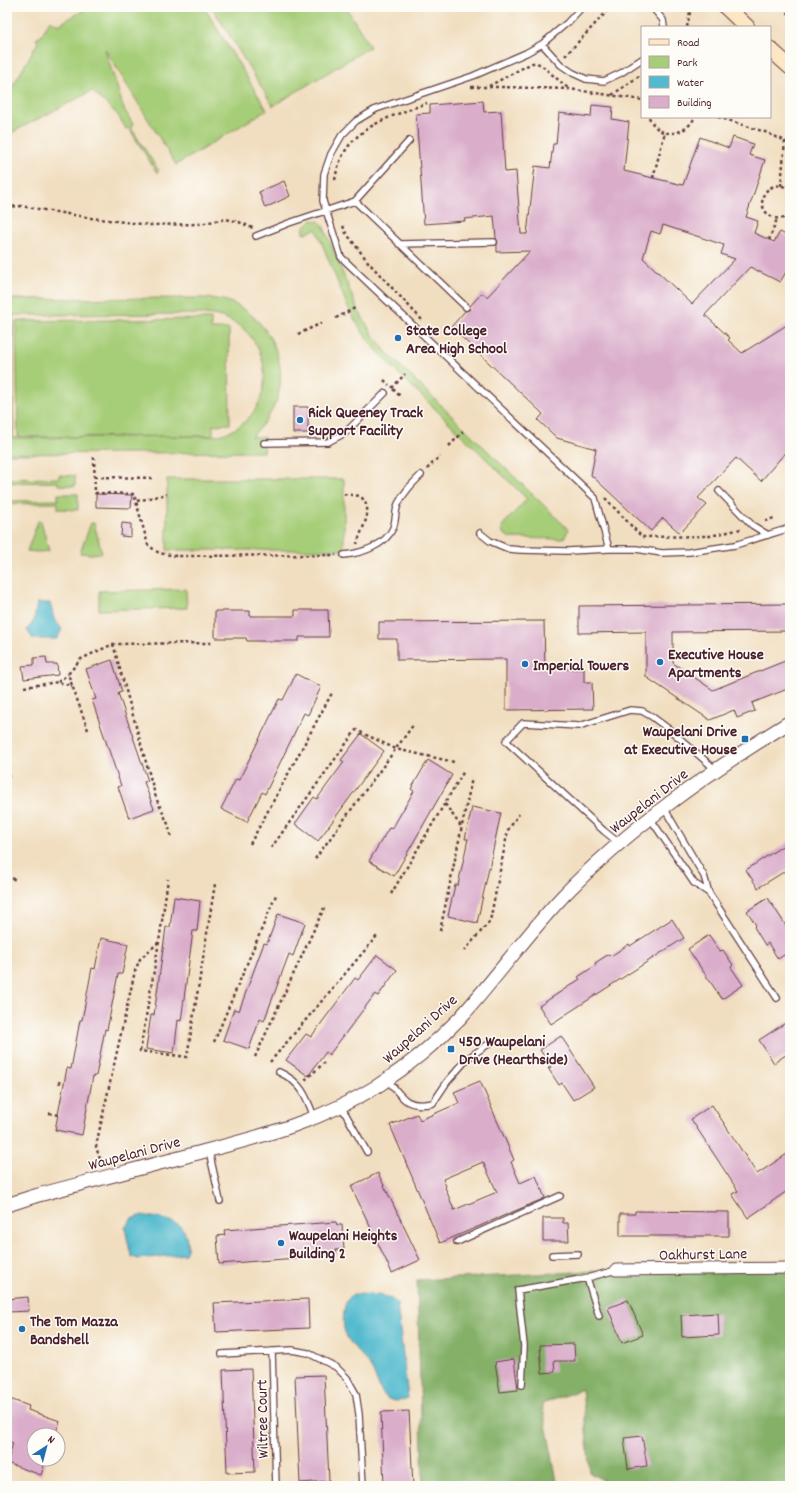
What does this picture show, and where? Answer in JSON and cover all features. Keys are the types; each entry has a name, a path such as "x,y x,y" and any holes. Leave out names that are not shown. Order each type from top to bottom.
{"main road":[{"path":"726,7 746,26"},
{"path":"771,50 790,67"}],"street":[{"name":"Waupelani Drive","path":"7,1205 35,1196 269,1134 315,1118 341,1106 387,1079 426,1049 458,1019 550,910 581,878 620,843 664,807 790,722"},
{"name":"Oakhurst Lane","path":"616,1270 790,1268"}],"lane":[{"path":"582,7 568,22 542,44 526,53 473,76 376,109 356,121 347,128 335,145 324,174 323,201 341,258 595,498 609,548"},
{"path":"652,7 663,20 664,26"},
{"path":"542,44 561,65 586,79 604,81 621,73 641,60"},
{"path":"256,236 355,201 410,141"},
{"path":"355,201 466,307"},
{"path":"399,244 494,242"},
{"path":"264,443 328,442 345,433 385,393"},
{"path":"344,555 376,547 385,539 394,527 398,506 402,497 408,488 421,475"},
{"path":"719,491 752,525 768,535"},
{"path":"480,533 490,541 509,549 568,551 609,548 636,549 662,553 689,552 735,545 790,528"},
{"path":"620,843 604,831 506,741 523,723 579,726 630,710 642,711 717,770"},
{"path":"664,807 704,876 709,893 777,998"},
{"path":"650,818 691,879 697,886 709,893"},
{"path":"387,1079 404,1101 421,1106 433,1103 447,1082 468,1058 493,1041"},
{"path":"279,1072 290,1077 300,1086 307,1097 315,1118"},
{"path":"341,1106 367,1152"},
{"path":"209,1150 220,1201"},
{"path":"457,1242 560,1196"},
{"path":"552,1255 578,1254"},
{"path":"522,1384 524,1346 518,1290 587,1278 616,1270"},
{"path":"587,1278 599,1316"},
{"path":"222,1354 292,1350 308,1353 336,1367 347,1378 356,1394 359,1414 363,1486"},
{"name":"Wiltree Court","path":"272,1351 276,1486"}],"path":[{"path":"563,58 611,7"},
{"path":"687,26 691,7"},
{"path":"783,7 790,15"},
{"path":"486,87 532,63 537,63 568,89"},
{"path":"612,95 641,75"},
{"path":"466,87 568,89 641,100"},
{"path":"335,180 340,162 346,150 357,136 366,129 387,118 431,101"},
{"path":"650,118 655,126 665,132 670,133 685,129 691,124 694,118"},
{"path":"721,118 765,132 790,143"},
{"path":"653,178 665,132"},
{"path":"781,186 785,141"},
{"path":"790,190 781,186 771,188 764,195 762,201 765,212 769,216 777,219 785,218 790,215"},
{"path":"759,194 764,195"},
{"path":"7,207 22,206 91,218 150,225 199,224 226,219 239,222 264,233"},
{"path":"769,240 777,219"},
{"path":"343,226 346,233 369,263 423,321"},
{"path":"336,318 355,308"},
{"path":"298,334 322,323"},
{"path":"392,388 405,374"},
{"path":"449,446 463,432"},
{"path":"425,471 440,456"},
{"path":"94,457 95,493 134,494 148,545 159,553 176,556 344,555"},
{"path":"95,477 155,478"},
{"path":"136,500 167,494"},
{"path":"344,494 360,496 368,506 368,513 355,552"},
{"path":"604,498 642,538 710,536 741,529"},
{"path":"765,521 774,518"},
{"path":"58,682 68,674 81,659 113,644 212,643"},
{"path":"113,644 156,798 168,824 171,836"},
{"path":"68,674 88,730"},
{"path":"24,687 58,682 72,686"},
{"path":"250,844 332,693"},
{"path":"315,859 414,724"},
{"path":"271,848 356,730 396,748 454,762"},
{"path":"391,894 464,771"},
{"path":"7,776 12,777"},
{"path":"440,931 463,828 472,778"},
{"path":"445,804 463,828"},
{"path":"464,951 490,921 508,830 519,814"},
{"path":"7,875 17,881"},
{"path":"168,879 140,1051 187,1057 215,884"},
{"path":"214,1042 276,894"},
{"path":"255,1057 324,908"},
{"path":"7,918 12,920"},
{"path":"270,1062 377,936"},
{"path":"100,1159 96,1147 97,1141 137,963 140,958 158,942"},
{"path":"300,1086 324,1063"},
{"path":"58,1082 64,1084"},
{"path":"49,1113 58,1115"}],"green space":[{"path":"80,7 204,7 267,110 176,165 105,49 124,109 133,124 131,128 159,171 157,173 129,128 126,129 117,114 92,91 7,135 7,96 38,42 36,39 41,36 50,20 58,25 82,11"},
{"path":"212,7 346,7 370,47 273,106"},
{"path":"312,220 318,221 323,225 357,308 373,335 387,353 565,526 568,530 565,537 561,539 510,538 503,533 502,526 527,499 387,362 367,339 347,305 316,229 303,234 304,227"},
{"path":"206,298 227,301 241,308 254,317 264,329 278,356 280,387 276,402 265,421 251,437 264,437 264,452 7,454 7,299","holes":["203,314 229,320 247,333 259,351 264,372 262,393 253,413 237,428 213,436 213,425 230,424 229,329 211,329 211,319 16,321 18,437 212,436 13,438 13,315"]},
{"path":"59,475 75,476 75,486 58,485 58,482 7,483 7,479 58,478"},
{"path":"167,479 344,479 344,550 167,550"},
{"path":"58,494 78,494 78,510 58,509 58,503 7,504 7,501 58,500"},
{"path":"38,521 41,521 49,551 27,551"},
{"path":"91,523 94,523 102,553 80,553"},
{"path":"186,589 187,608 99,610 99,591"},
{"path":"790,1268 790,1486 614,1486 590,1473 582,1389 542,1404 558,1486 423,1486 417,1280 616,1270"}],"water":[{"path":"37,603 50,603 54,619 62,629 57,639 33,639 27,630 34,621"},
{"path":"142,1215 164,1219 177,1224 186,1234 187,1248 185,1254 138,1259 131,1256 125,1228 131,1219"},
{"path":"353,1294 383,1296 393,1300 397,1304 408,1398 406,1400 391,1400 382,1393 369,1365 346,1336 343,1321 344,1309 347,1300"}],"building":[{"name":"State College Area High School","path":"483,101 484,112 501,111 505,172 516,171 521,234 527,234 535,166 550,168 553,144 556,144 559,113 591,117 592,105 613,107 612,119 629,122 624,171 683,185 700,137 729,148 733,137 753,144 749,155 765,160 746,217 758,221 754,233 774,242 780,232 790,237 790,275 786,272 780,282 750,267 705,315 730,338 728,340 742,353 790,323 790,447 761,481 736,458 698,498 707,505 680,533 663,518 651,531 591,475 596,449 557,438 538,420 543,414 451,327 465,311 469,310 470,306 482,293 487,297 530,251 497,252 498,242 496,238 494,216 464,219 465,221 424,224 416,114 430,113 430,105","holes":["663,225 724,245 721,254 735,259 692,304 643,258 651,231 660,234"]},
{"path":"284,181 290,196 265,208 259,192"},
{"name":"Rick Queeney Track Support Facility","path":"293,407 308,407 308,433 293,433"},
{"path":"96,494 132,495 131,508 96,507"},
{"path":"122,523 131,524 131,537 121,536"},
{"name":"Executive House Apartments","path":"790,604 790,631 673,632 673,663 713,690 790,659 790,688 752,703 755,711 737,718 734,710 710,720 646,677 646,632 579,633 579,606"},
{"path":"295,610 328,610 329,637 299,637 299,641 247,641 246,638 215,638 215,611 250,611 250,616 295,616"},
{"name":"Imperial Towers","path":"544,621 545,669 584,669 584,682 592,682 593,709 506,710 506,659 397,660 397,639 379,639 379,622"},
{"path":"46,657 47,664 57,664 58,675 24,679 22,666 34,665 34,658"},
{"path":"112,660 122,692 118,693 148,781 144,782 154,809 129,818 118,787 121,786 92,700 96,699 86,669"},
{"path":"296,674 321,687 308,715 304,713 265,794 262,792 247,822 221,809 236,779 239,780 279,699 283,700"},
{"path":"361,734 384,751 318,841 295,824 314,797 317,799 344,762 341,760"},
{"path":"428,760 452,775 394,876 369,861 389,828 392,829 414,791 411,789"},
{"path":"472,807 501,813 477,923 448,916 455,885 458,885 468,839 465,839"},
{"path":"790,841 790,868 758,888 746,870"},
{"path":"174,897 200,901 197,931 193,931 181,1021 178,1020 174,1053 146,1049 151,1015 154,1015 166,927 170,927"},
{"path":"768,898 790,932 790,951 778,959 768,943 765,945 754,927 756,925 747,911"},
{"path":"278,914 305,923 293,956 289,954 264,1021 260,1019 249,1049 223,1040 234,1009 239,1011 264,943 267,944"},
{"path":"672,919 684,938 551,1024 539,1006 580,979 578,977 596,965 595,963 609,954 611,956 629,944 630,946"},
{"path":"709,935 720,951 723,950 733,965 731,967 743,985 722,999 688,949"},
{"path":"101,938 128,944 122,974 118,974 96,1076 93,1076 82,1135 55,1130 67,1068 71,1069 80,1020 82,1020 92,968 95,969"},
{"path":"377,955 397,970 378,996 375,994 329,1055 326,1052 308,1076 286,1060 306,1034 311,1037 355,978 358,980"},
{"path":"790,1020 790,1052 774,1063 759,1040"},
{"path":"561,1036 594,1087 573,1100 562,1083 559,1085 548,1068 551,1067 540,1050"},
{"path":"480,1081 514,1160 511,1162 520,1183 536,1176 545,1198 440,1243 390,1125 417,1114 420,1120 459,1103 454,1092","holes":["483,1162 497,1192 454,1210 443,1179"]},
{"path":"712,1105 757,1174 790,1152 790,1189 748,1218 732,1194 738,1191 691,1119"},
{"path":"378,1173 420,1260 392,1273 351,1186"},
{"path":"635,1211 729,1212 729,1236 620,1236 620,1214 635,1214"},
{"path":"543,1218 563,1218 563,1223 568,1223 569,1241 543,1241"},
{"name":"Waupelani Heights Building 2","path":"336,1222 337,1225 342,1225 344,1249 336,1250 336,1255 219,1264 217,1236 225,1235 224,1230"},
{"path":"28,1297 29,1311 8,1312 7,1299"},
{"path":"308,1299 309,1328 216,1332 214,1303"},
{"path":"628,1300 643,1335 622,1343 608,1308"},
{"path":"718,1313 719,1335 682,1337 681,1315"},
{"path":"574,1344 575,1361 554,1361 555,1372 542,1373 540,1345"},
{"path":"514,1359 518,1390 500,1392 495,1362"},
{"path":"251,1369 255,1472 227,1473 223,1370"},
{"path":"324,1375 329,1481 300,1483 295,1376"},
{"path":"7,1398 29,1406 28,1410 60,1421 58,1427 26,1427 26,1467 44,1467 41,1475 7,1463 13,1443 7,1441"},
{"path":"409,1411 413,1486 384,1486 381,1412"},
{"path":"642,1436 647,1466 628,1469 624,1438"}],"place":[{"name":"State College Area High School","path":"398,338"},
{"name":"Rick Queeney Track Support Facility","path":"300,420"},
{"name":"Executive House Apartments","path":"660,662"},
{"name":"Imperial Towers","path":"525,664"},
{"name":"Waupelani Drive at Executive House","path":"745,739"},
{"name":"450 Waupelani Drive (Hearthside)","path":"451,1049"},
{"name":"Waupelani Heights Building 2","path":"281,1243"},
{"name":"The Tom Mazza Bandshell","path":"22,1329"}]}
